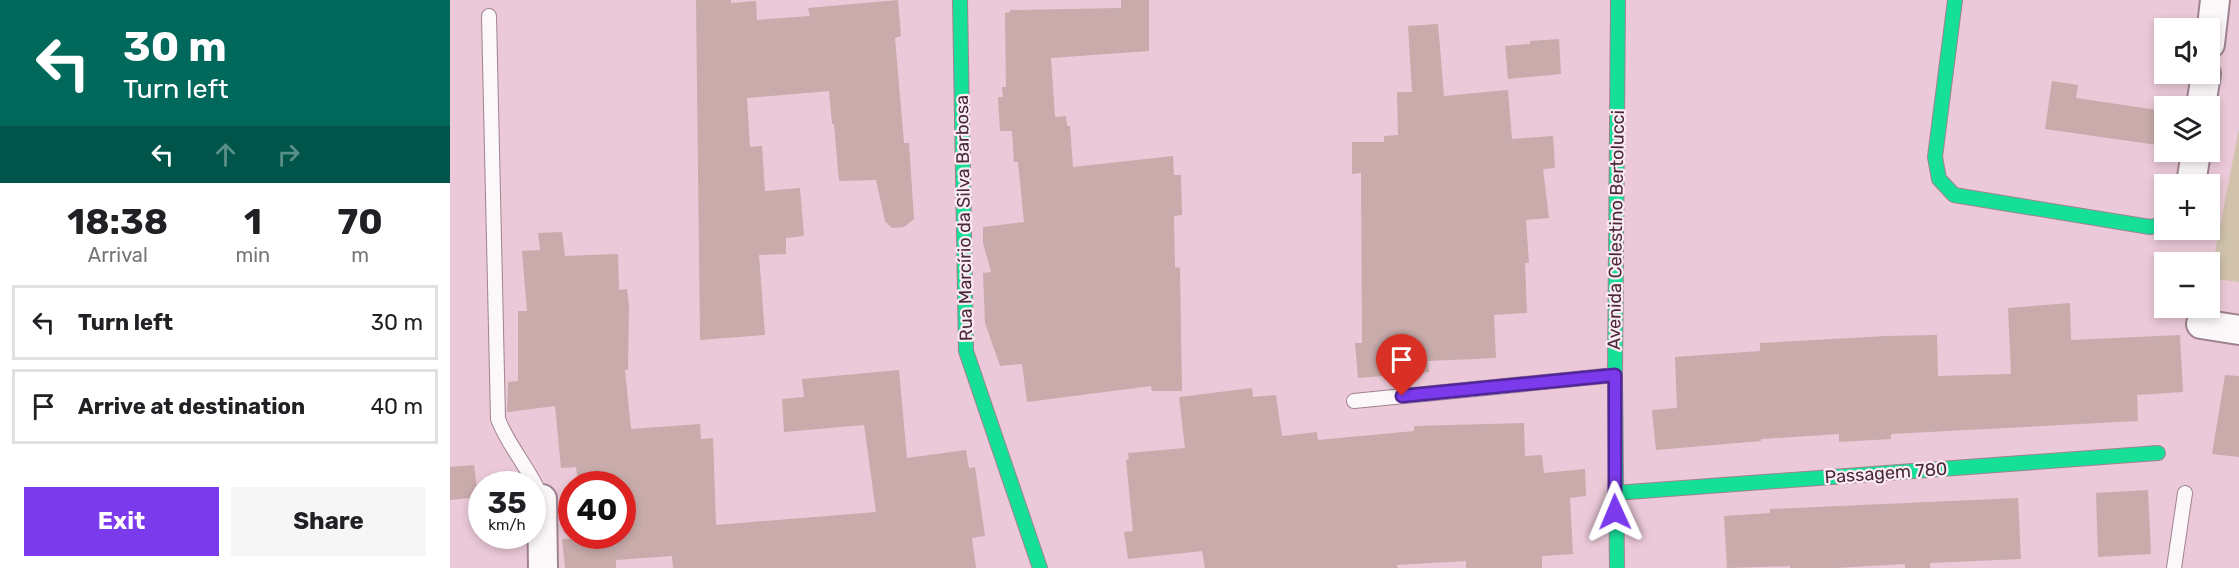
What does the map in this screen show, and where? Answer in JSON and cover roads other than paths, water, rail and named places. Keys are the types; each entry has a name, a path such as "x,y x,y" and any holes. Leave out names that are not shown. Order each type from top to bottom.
{"street":[{"name":"Rua Marcírio da Silva Barbosa","path":"960,0 966,351 1040,568"},
{"name":"Avenida Celestino Bertolucci","path":"1617,568 1615,375 1618,0"},
{"path":"1955,0 1935,157 1938,179 1954,195 2154,227"},
{"path":"2213,18 2215,0"},
{"path":"2201,324 2239,330"},
{"name":"Passagem 780","path":"1615,493 2158,453"},
{"path":"543,549 543,568"}],"lane":[{"path":"489,16 498,419 503,432 529,471"},
{"path":"1354,401 1615,375"},
{"path":"2174,568 2185,493"}]}
